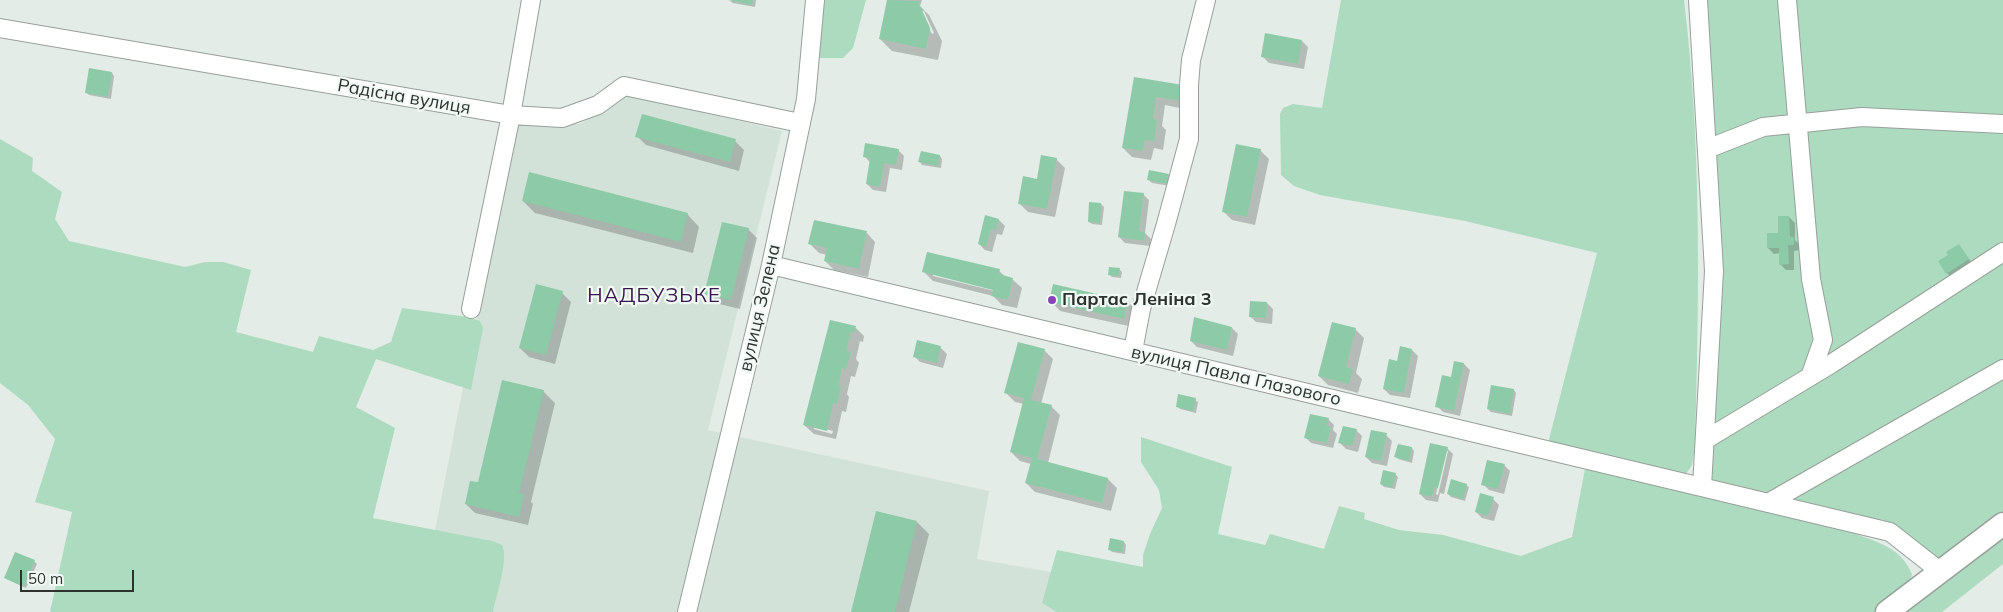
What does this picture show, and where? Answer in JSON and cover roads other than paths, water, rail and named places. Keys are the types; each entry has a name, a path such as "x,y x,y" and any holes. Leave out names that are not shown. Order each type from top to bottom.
{"main road":[{"path":"1887,612 2003,524"}],"street":[{"path":"471,309 531,0"},
{"name":"вулиця Зелена","path":"687,612 771,265 806,99 815,0"},
{"path":"1133,351 1141,309 1189,139 1189,84 1192,60 1206,0"},
{"path":"1698,0 1714,271 1702,487"},
{"path":"1787,0 1796,123 1811,279 1823,340 1812,374"},
{"name":"Радісна вулиця","path":"0,28 510,115 562,118 598,105 624,86 800,123"},
{"path":"1707,149 1763,127 1862,117 2003,124"},
{"path":"1705,440 1831,364 2003,252"},
{"name":"вулиця Павла Глазового","path":"771,265 1890,532 1940,572"},
{"path":"1768,503 2003,369"}],"place":[{"name":"Партас Леніна 3","path":"1052,300"}],"district":[{"name":"НАДБУЗЬКЕ","path":"654,296"}]}
